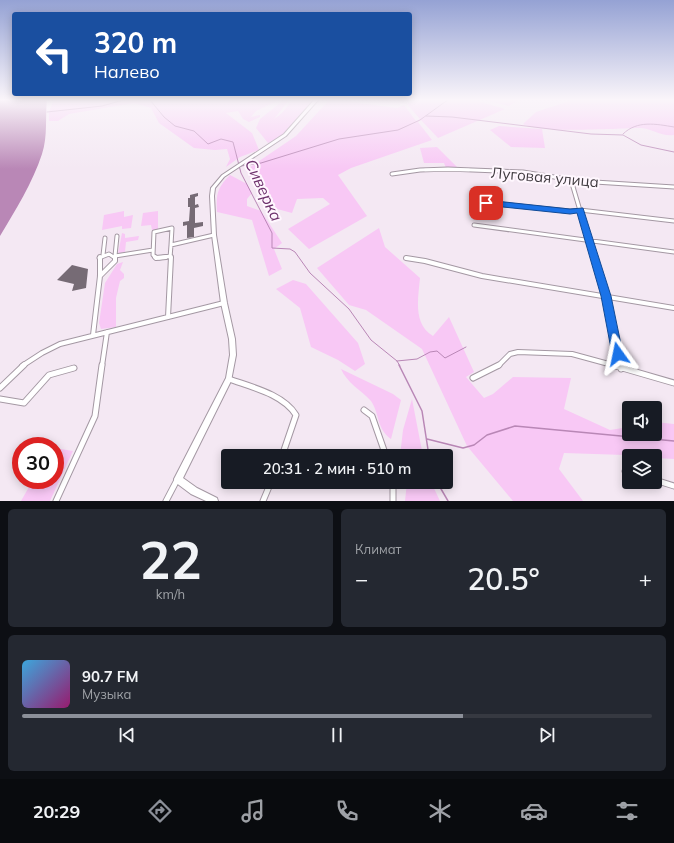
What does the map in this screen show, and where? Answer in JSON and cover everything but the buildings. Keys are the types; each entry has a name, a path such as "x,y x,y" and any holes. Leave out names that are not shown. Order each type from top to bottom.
{"main road":[{"path":"214,501 194,491 178,479 229,379 234,356 224,303 214,235 212,196 217,182 232,170 285,135 296,122"}],"street":[{"name":"Луговая улица","path":"392,174 420,170 448,169 523,172 571,180 674,187"},
{"path":"571,180 606,296 621,369"},
{"path":"486,203 570,211 580,210 655,220 674,221"},
{"path":"474,225 674,252"},
{"path":"168,317 172,228 154,232 153,255 156,258 170,256"},
{"path":"171,245 214,235"},
{"path":"100,276 115,261 117,236"},
{"path":"103,255 105,238"},
{"path":"93,335 100,276 99,257 106,253 115,256 153,250"},
{"path":"406,258 421,259 466,273 674,308"},
{"path":"0,388 19,368 42,351 93,335 224,303"},
{"path":"56,501 95,416 107,332"},
{"path":"473,378 476,375 494,369 506,361 510,354 518,352 572,354 674,383"},
{"path":"0,399 24,403 49,374 74,368"},
{"path":"229,379 284,402 295,410 296,415 284,449"},
{"path":"364,410 372,416 384,449"},
{"path":"166,501 178,479"},
{"path":"662,482 674,486"},
{"path":"262,501 268,489"},
{"path":"393,489 394,501"}],"shaded area":[{"path":"0,122 46,122 44,147 38,165 29,186 0,236"},
{"path":"238,122 252,133 259,150 240,157 226,167 230,159 227,149 215,150 194,148 159,123"},
{"path":"258,122 294,122 280,137 268,143 256,128"},
{"path":"309,122 418,122 432,140 351,168 338,175 367,216 309,249 288,229 330,204 323,198 297,199 292,213 266,206 246,170 296,136"},
{"path":"423,122 474,122 438,138"},
{"path":"525,122 674,122 674,135 665,135 641,128 562,130 532,127 523,124"},
{"path":"499,126 542,129 545,148 511,147 490,130"},
{"path":"437,147 459,169 446,168 444,163 424,163 420,148"},
{"path":"230,175 247,184 252,193 247,199 247,206 261,211 282,243 274,249 282,269 269,276 252,220 217,212 218,192 222,184"},
{"path":"124,211 124,217 133,215 131,228 122,229 122,226 102,230 104,215"},
{"path":"158,211 158,229 152,230 151,225 141,226 143,213"},
{"path":"379,228 385,247 420,278 418,310 422,325 433,336 449,317 474,372 466,377 484,398 493,394 513,377 571,378 564,409 610,430 622,428 622,441 662,441 662,423 674,424 674,459 662,458 662,449 622,449 622,455 564,453 559,469 583,501 513,501 467,446 422,349 366,310 349,305 317,268"},
{"path":"122,233 125,234 125,238 139,236 138,240 126,242 125,252 118,254"},
{"path":"123,262 120,270 124,274 124,278 120,281 116,298 116,327 101,329 99,323 105,283 117,264"},
{"path":"293,280 306,284 358,343 365,364 355,371 338,360 311,347 300,308 276,289"},
{"path":"341,369 393,394 401,400 391,439 386,435 380,426 371,401 350,382"},
{"path":"412,399 422,449 401,449 403,430"},
{"path":"64,450 73,451 64,471"},
{"path":"28,489 56,489 50,501 21,501"},
{"path":"406,489 434,489 440,501 405,501"}],"waterway":[{"name":"Сиверка","path":"171,122 175,126 194,131 208,144 221,139 233,142 241,173 272,233 272,248 290,249 295,252 310,273 349,309 371,340 397,361"},
{"path":"241,166 261,163 339,139 398,130 415,122"},
{"path":"496,122 591,134 623,135 641,145 674,152"},
{"path":"623,134 634,127 647,124 674,127"},
{"path":"397,361 417,359 430,352 437,351 445,358 466,347"},
{"name":"Сиверка","path":"397,361 400,366"},
{"name":"Сиверка","path":"399,365 422,411 428,449"},
{"path":"427,439 463,448 474,445 487,435 515,426 674,441"},
{"name":"Сиверка","path":"441,489 448,501"}],"route":[{"path":"486,203 570,211 580,210 606,296 618,354"}]}
